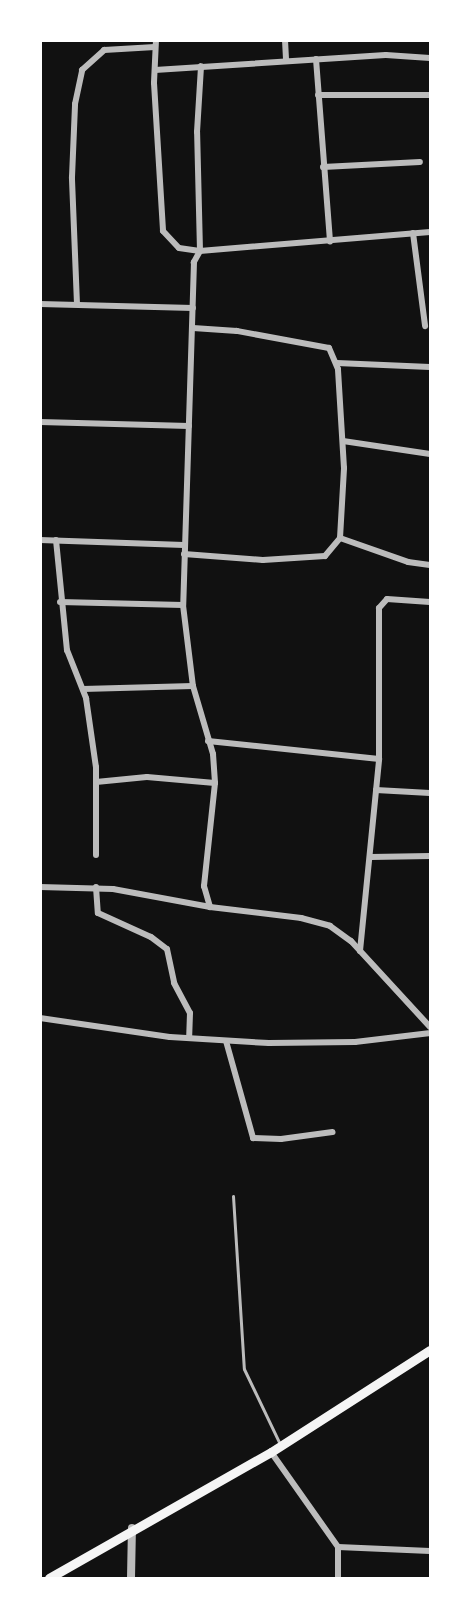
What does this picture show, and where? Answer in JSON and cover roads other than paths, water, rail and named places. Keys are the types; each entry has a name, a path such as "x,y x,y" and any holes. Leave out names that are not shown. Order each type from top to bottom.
{"main road":[{"path":"49,1578 132,1527 271,1452 430,1350"}],"street":[{"path":"285,40 286,60"},
{"path":"77,304 72,177 75,104 82,70 104,50 156,44 155,70 163,231 179,248 200,251 430,232"},
{"path":"155,70 386,55 430,58"},
{"path":"315,59 330,241"},
{"path":"201,66 197,132 200,251 194,262 183,604 194,686 208,741 215,783 204,886 210,908"},
{"path":"318,95 430,94"},
{"path":"323,168 420,162"},
{"path":"413,233 425,326"},
{"path":"40,304 193,308"},
{"path":"184,554 310,559 325,556 340,538 343,441 337,363 329,348 193,328"},
{"path":"337,363 430,366"},
{"path":"40,422 189,426"},
{"path":"343,441 430,454"},
{"path":"340,538 408,562 430,565"},
{"path":"40,540 184,545"},
{"path":"56,540 60,602 67,650 83,689 96,782 96,855"},
{"path":"360,951 361,908 370,857 379,759 379,608 387,598 430,602"},
{"path":"60,602 183,604"},
{"path":"83,689 194,686"},
{"path":"208,741 379,759"},
{"path":"96,782 147,777 215,783"},
{"path":"376,790 430,793"},
{"path":"370,857 430,856"},
{"path":"40,887 96,887 157,894 210,908 301,918 330,926 360,951 430,1027"},
{"path":"96,887 98,914 151,937 167,949 174,983 190,1013 189,1038"},
{"path":"40,1018 226,1041 355,1042 430,1033"},
{"path":"226,1041 253,1138 281,1139 333,1132"},
{"path":"271,1452 338,1547 338,1578"},
{"path":"131,1578 132,1527"},
{"path":"338,1547 430,1551"}],"lane":[{"path":"233,1196 244,1369 281,1445"}]}
